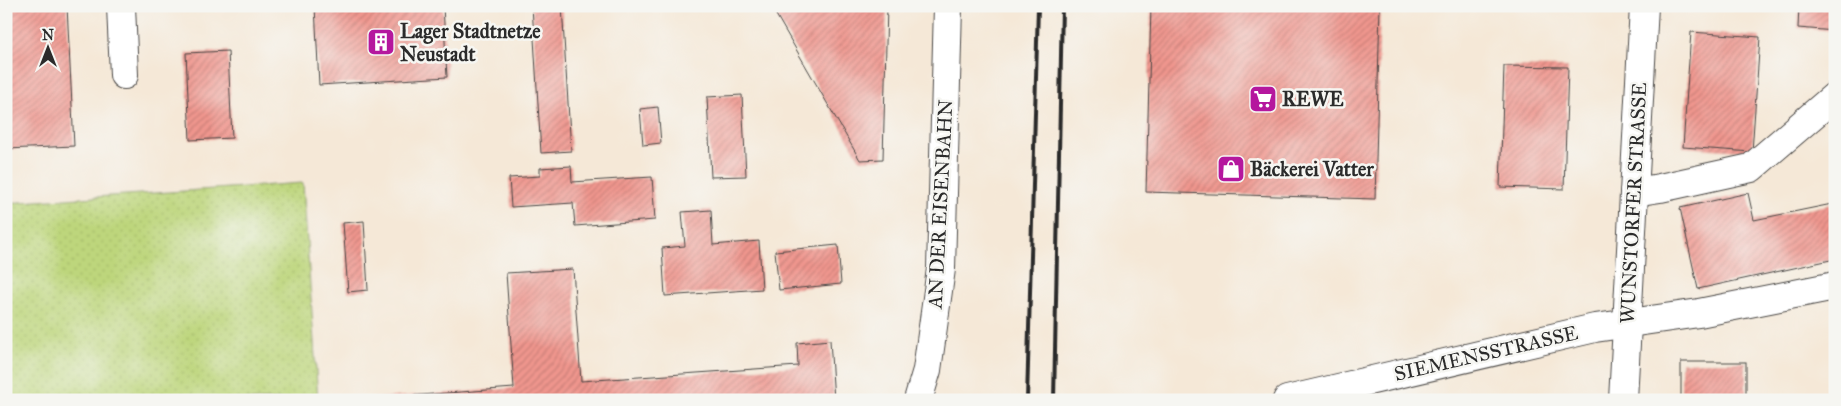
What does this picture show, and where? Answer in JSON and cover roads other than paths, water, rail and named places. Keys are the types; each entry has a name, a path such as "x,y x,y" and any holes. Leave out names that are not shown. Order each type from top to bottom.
{"street":[{"path":"121,6 124,75"},
{"name":"AN DER EISENBAHN","path":"918,400 927,370 941,269 948,6"},
{"name":"WUNSTORFER STRASSE","path":"1623,400 1644,6"},
{"path":"1634,192 1751,168 1835,96"},
{"name":"SIEMENSSTRASSE","path":"1287,400 1526,343 1627,322 1699,313 1835,286"}],"railway":[{"path":"1027,400 1038,6"},
{"path":"1054,400 1062,6"}],"place":[{"name":"Lager Stadtnetze Neustadt","path":"381,42"},
{"name":"REWE","path":"1263,99"},
{"name":"Bäckerei Vatter","path":"1231,169"}]}
